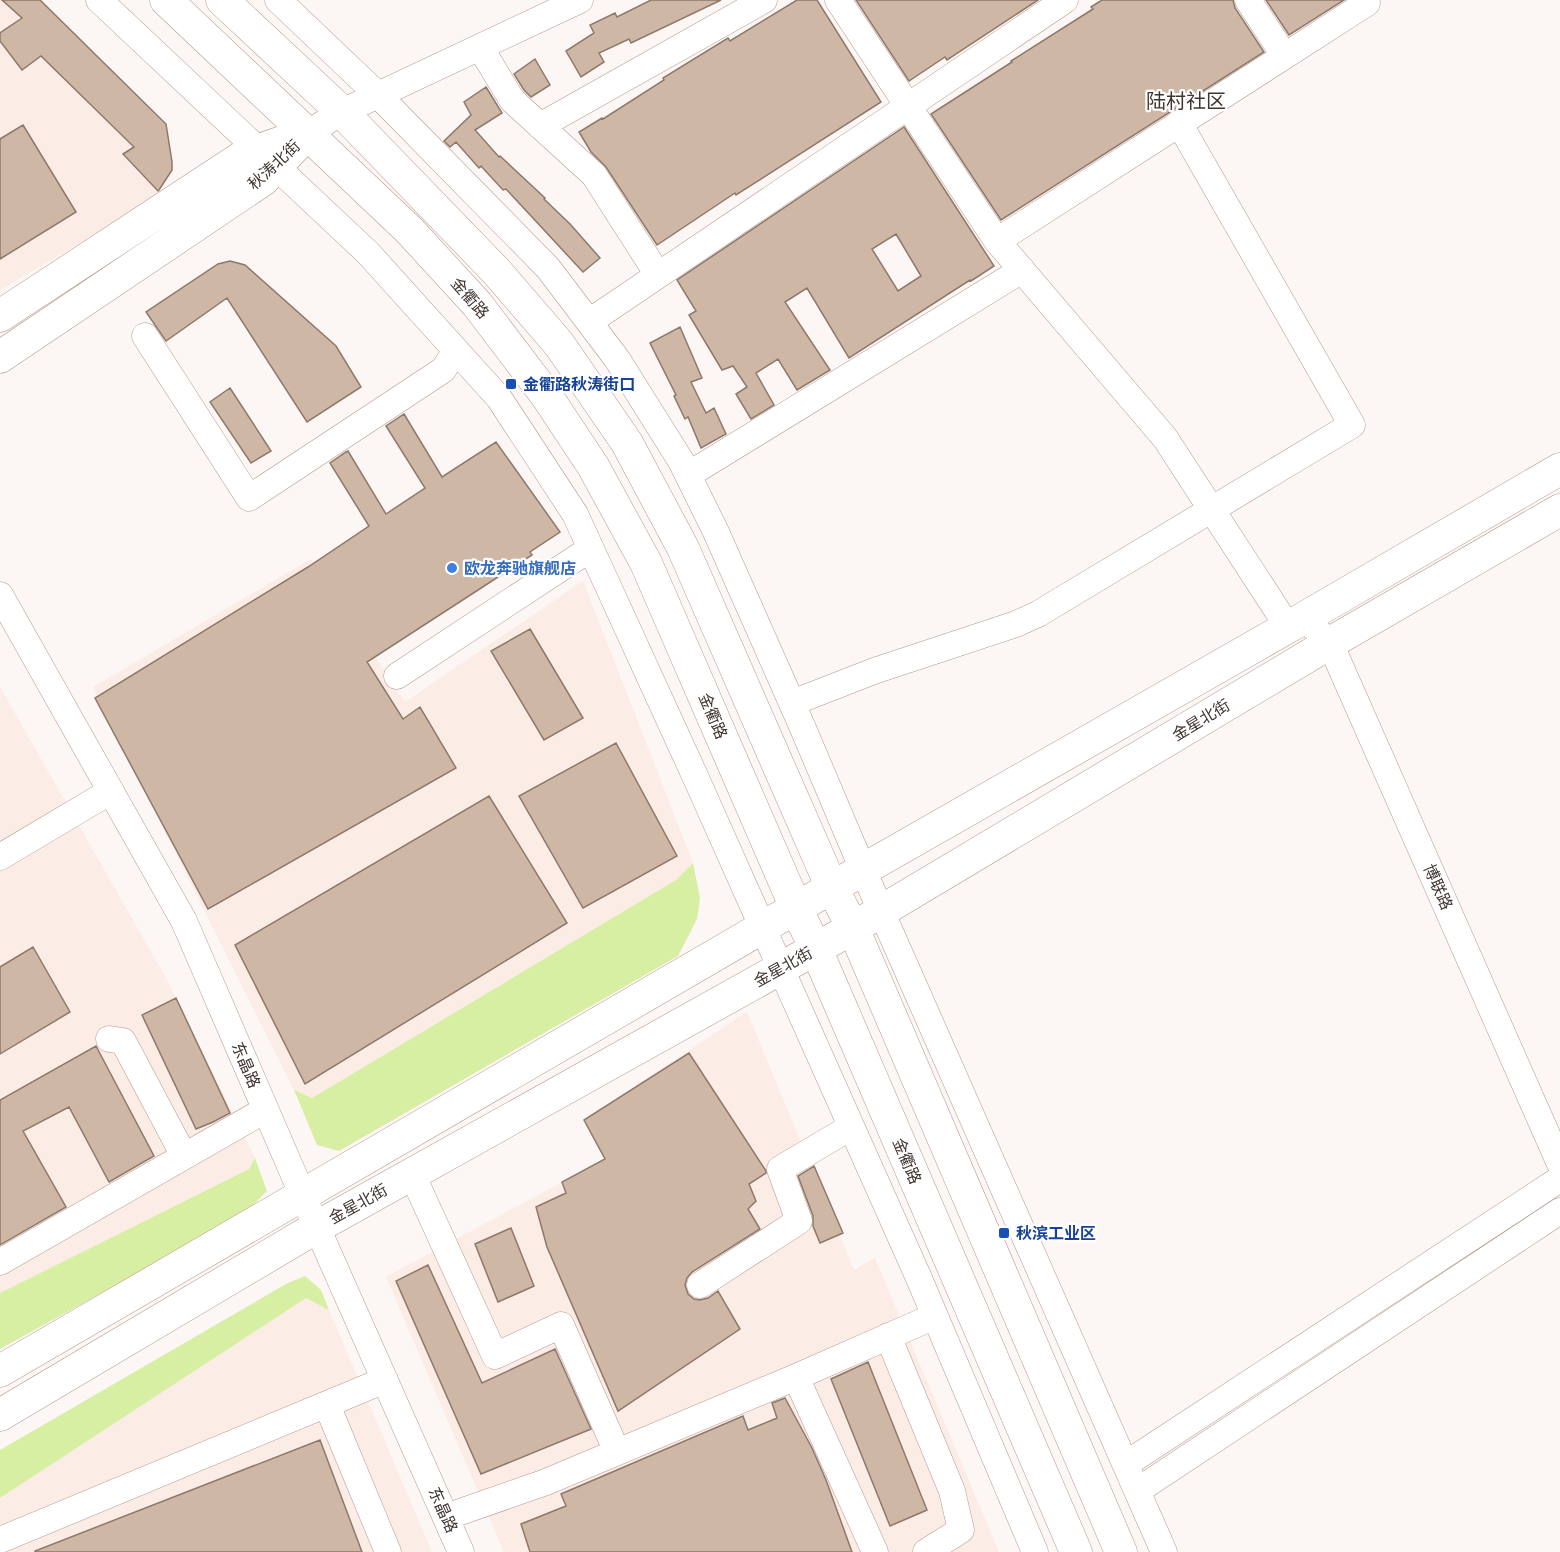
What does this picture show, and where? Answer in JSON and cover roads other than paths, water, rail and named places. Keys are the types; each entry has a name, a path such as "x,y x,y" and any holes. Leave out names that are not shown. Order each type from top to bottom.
{"main road":[{"name":"金衢路","path":"166,0 409,230 477,304 546,395 593,466 646,563 816,949 1076,1552"},
{"path":"222,0 342,112 510,287 559,344 627,443 683,548 832,888 853,928 1121,1552"},
{"name":"秋涛北街","path":"0,315 245,155 267,158 308,133"},
{"name":"秋涛北街","path":"0,357 263,180 267,158"},
{"name":"金星北街","path":"0,1371 762,927 1296,623 1560,469"},
{"name":"金星北街","path":"0,1415 317,1227 853,928 1560,510"}],"street":[{"path":"99,0 368,253 499,399 575,514 935,1316 1035,1552"},
{"path":"278,0 378,95 548,268 617,359 681,461 716,532 792,703 863,870 1164,1552"},
{"path":"308,133 342,112 580,0"},
{"path":"540,126 764,0"},
{"name":"博联路","path":"838,0 997,241 1165,438 1211,509 1296,623 1330,644 1560,1164"},
{"path":"589,322 1065,0"},
{"path":"1248,0 1284,56"},
{"path":"997,241 1367,3 1365,0"},
{"path":"480,47 512,100 594,175 658,275"},
{"path":"792,703 874,671 1016,624 1038,614 1352,425 1179,123"},
{"path":"688,475 1022,270"},
{"path":"145,336 249,498 443,370 456,351"},
{"path":"398,676 590,549"},
{"name":"东晶路","path":"0,595 184,921 461,1552"},
{"path":"0,857 111,791"},
{"path":"109,1039 123,1041 184,1156"},
{"path":"0,1262 266,1110"},
{"path":"700,1285 799,1221 780,1169 851,1127"},
{"path":"412,1174 495,1356 561,1325 617,1452"},
{"path":"1126,1464 1560,1179"},
{"path":"1137,1491 1560,1211"},
{"path":"446,1517 546,1482 935,1316"},
{"path":"888,1336 952,1491 962,1530 926,1552"},
{"path":"796,1377 875,1552"},
{"path":"0,1540 385,1380"},
{"path":"327,1405 388,1552"}],"place":[{"name":"金衢路秋涛街口","path":"511,384"},
{"name":"欧龙奔驰旗舰店","path":"452,568"},
{"name":"秋滨工业区","path":"1004,1233"}],"district":[{"name":"陆村社区","path":"1186,101"}]}
